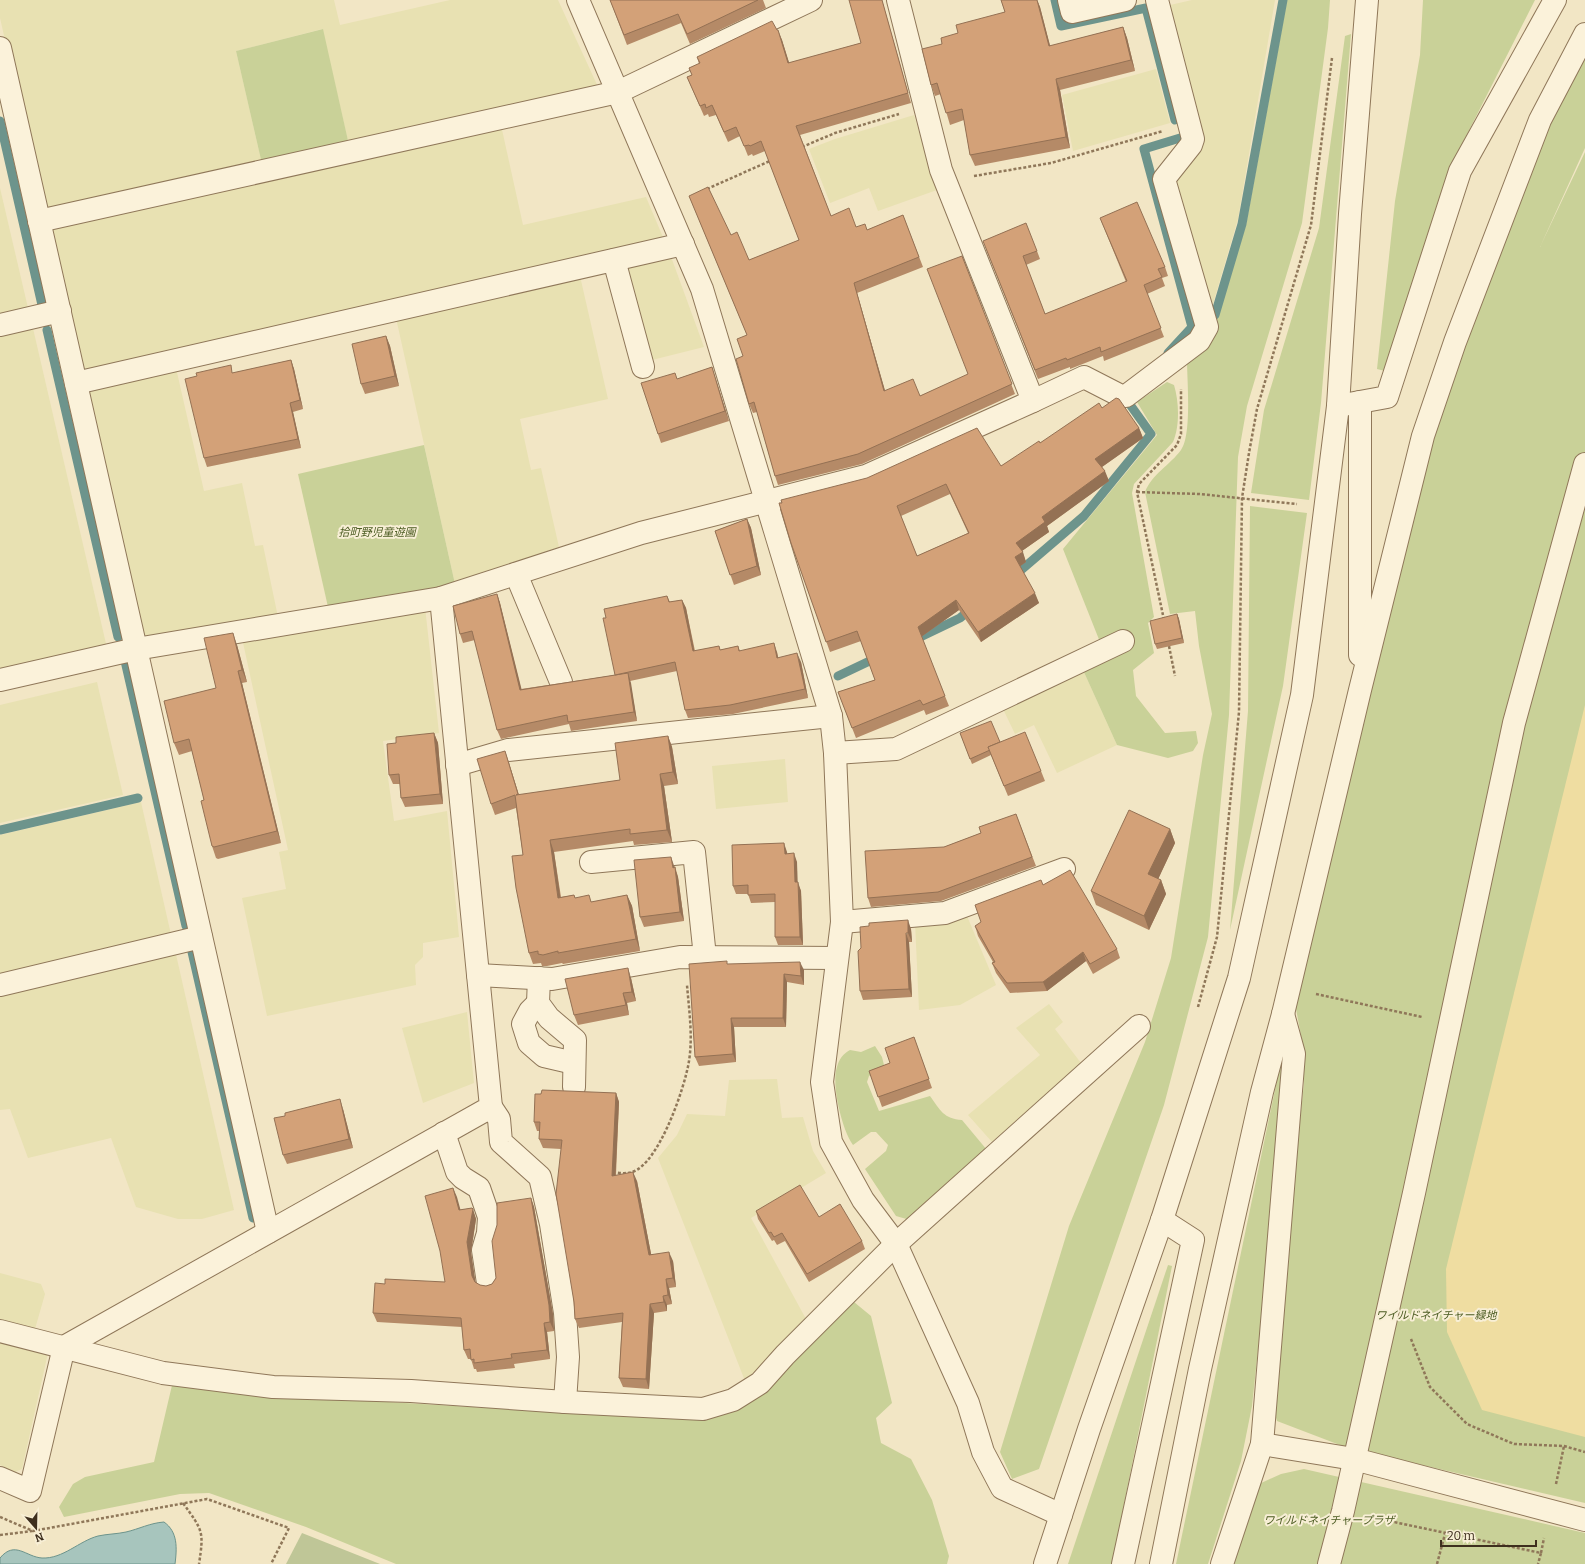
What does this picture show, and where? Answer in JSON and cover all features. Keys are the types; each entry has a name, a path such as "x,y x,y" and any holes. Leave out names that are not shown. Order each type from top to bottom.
{"street":[{"path":"578,0 702,289 765,502 831,716 835,753 842,922 822,1082 831,1142 864,1200 896,1244 968,1402 983,1452 1002,1488 1061,1515"},
{"path":"39,221 618,92 811,0"},
{"path":"898,0 945,181 1033,401"},
{"path":"1069,0 1072,12 1125,0"},
{"path":"0,680 136,649 441,598 640,533 866,476 1084,377 1121,396 1126,396 1198,341 1207,327 1164,179 1191,146 1193,139 1157,0"},
{"path":"1045,1564 1089,1429 1162,1220 1239,978 1302,695 1338,406 1350,214 1367,0"},
{"path":"1338,406 1387,397 1460,171 1555,0"},
{"path":"1161,1564 1211,1323 1262,1092 1283,1014 1360,690 1423,436 1452,349 1540,120 1585,34"},
{"path":"0,48 6,103 39,221 60,311 268,1232"},
{"path":"76,383 683,244"},
{"path":"614,260 643,367"},
{"path":"0,325 60,311"},
{"path":"1360,402 1360,690"},
{"path":"1328,1564 1343,1511 1414,1193 1514,723 1585,464"},
{"path":"516,574 561,682"},
{"path":"441,598 491,1107 499,1119 501,1142 540,1177 548,1208 565,1313 568,1357 565,1402"},
{"path":"835,753 896,749 1123,642"},
{"path":"457,765 508,750 831,716"},
{"path":"591,862 694,852 695,957"},
{"path":"842,922 945,913 1064,869"},
{"path":"0,985 201,937"},
{"path":"478,975 552,979 695,957 837,958"},
{"path":"539,978 538,1003 549,1018 575,1040 574,1087"},
{"path":"538,1003 530,1011 523,1024 529,1043 544,1056 574,1063"},
{"path":"1222,1564 1262,1444 1294,1054 1283,1014"},
{"path":"0,1331 163,1373 273,1387 411,1391 565,1402 703,1409 733,1400 760,1383 785,1355 896,1244 1139,1026"},
{"path":"0,1478 30,1491 64,1347 491,1107"},
{"path":"444,1133 457,1172 463,1178 480,1188 490,1217 488,1233 483,1250 488,1284"},
{"path":"1122,1564 1193,1240 1162,1220"},
{"path":"1262,1444 1354,1459 1550,1512 1585,1520"}],"path":[{"path":"1197,1012 1217,937 1239,712 1242,498 1257,409 1311,225 1333,56"},
{"path":"798,149 835,132 925,107"},
{"path":"945,181 1051,163 1188,123"},
{"path":"667,207 776,158"},
{"path":"1164,623 1137,492 1138,484 1177,445 1181,434 1181,354"},
{"path":"1137,492 1199,494 1302,505"},
{"path":"1169,646 1175,676"},
{"path":"612,1172 632,1172 640,1167 652,1154 671,1120 684,1084 689,1060 695,957"},
{"path":"1288,988 1450,1024"},
{"path":"1411,1333 1411,1341 1430,1386 1467,1424 1514,1444 1564,1446 1585,1452"},
{"path":"1550,1512 1564,1446"},
{"path":"0,1534 33,1531 207,1499 290,1528 271,1564"},
{"path":"183,1503 199,1525 202,1539 199,1564"},
{"path":"1343,1511 1445,1534 1541,1553 1538,1564"},
{"path":"0,1517 33,1531"},
{"path":"1437,1564 1445,1534"}],"shaded area":[{"path":"0,0 334,0 340,25 450,0 558,0 599,89 349,145 322,29 236,51 262,164 44,211 0,18"},
{"path":"1192,0 1275,0 1238,219 1210,314 1171,180 1198,146 1166,6"},
{"path":"1156,69 1170,123 1073,151 1062,95"},
{"path":"914,115 937,190 878,211 869,188 830,203 809,149 835,139"},
{"path":"501,125 523,225 646,197 665,242 81,371 49,228"},
{"path":"0,188 28,308 0,314"},
{"path":"670,254 704,347 648,361 627,276 630,264"},
{"path":"580,276 608,399 520,419 531,470 541,468 559,547 455,584 396,318"},
{"path":"32,324 107,648 0,673 0,331"},
{"path":"176,368 204,491 242,483 255,546 263,545 278,617 146,639 139,635 85,395 91,388"},
{"path":"425,607 439,733 383,741 394,821 447,811 459,937 423,943 423,957 415,965 416,985 267,1016 242,898 286,889 279,852 288,850 242,638"},
{"path":"1083,670 1117,745 1057,773 1034,725 1015,734 1003,709"},
{"path":"97,682 123,795 0,823 0,705"},
{"path":"785,759 788,802 716,809 712,766"},
{"path":"141,802 172,939 0,979 0,835"},
{"path":"967,916 996,985 960,1005 919,1010 915,922"},
{"path":"175,950 234,1210 202,1219 178,1219 136,1207 111,1138 28,1158 10,1109 0,1110 0,991"},
{"path":"1049,1004 1063,1022 1055,1029 1081,1063 992,1142 968,1115 1040,1055 1016,1028"},
{"path":"467,1012 474,1083 423,1103 402,1028"},
{"path":"777,1079 782,1118 803,1117 813,1151 826,1173 751,1218 806,1319 745,1381 658,1158 677,1135 687,1114 725,1116 729,1080"},
{"path":"0,1273 41,1284 45,1294 35,1329 0,1320"},
{"path":"0,1341 48,1353 22,1469 15,1472 0,1465"}],"green space":[{"path":"1287,0 1330,0 1328,28 1302,223 1247,406 1238,457 1229,715 1208,937 1164,1105 1039,1469 1012,1479 1000,1452 1069,1226 1145,1042 1171,958 1203,755 1212,714 1199,646 1195,611 1170,614 1145,492 1152,480 1181,450 1184,443 1188,420 1187,360 1205,351 1246,225"},
{"path":"1423,0 1535,0 1453,162 1385,371 1377,369 1395,201 1420,55"},
{"path":"323,29 349,145 262,164 236,51"},
{"path":"1351,34 1321,403 1309,500 1251,493 1264,410 1319,228 1345,36"},
{"name":"ワイルドネイチャー緑地","path":"1585,53 1585,148 1540,247 1585,152 1585,1503 1345,1447 1277,1421 1270,1398 1304,1083 1302,1041 1293,993 1431,438 1549,119"},
{"path":"1167,382 1174,385 1177,398 1178,421 1175,436 1173,442 1134,484 1132,493 1154,617 1148,623 1154,653 1133,670 1136,696 1165,733 1196,731 1198,743 1193,751 1168,758 1117,745 1083,670 1132,647 1126,630 1100,642 1063,549 1157,435 1137,402"},
{"name":"拾町野児童遊園","path":"424,445 455,584 426,592 328,607 298,474"},
{"path":"1250,506 1307,513 1283,686 1230,930 1248,711"},
{"path":"875,1046 882,1057 885,1069 869,1076 867,1082 879,1111 930,1096 947,1116 962,1120 987,1150 910,1220 896,1216 865,1169 886,1151 888,1145 876,1132 871,1132 853,1145 845,1129 839,1107 835,1084 840,1059 850,1050 861,1052"},
{"path":"1281,1061 1288,1069 1252,1406 1241,1461 1208,1564 1176,1564"},
{"path":"1168,1265 1172,1266 1112,1564 1068,1564"},
{"path":"854,1302 871,1316 892,1403 876,1418 881,1443 911,1459 932,1500 949,1556 947,1564 396,1564 306,1527 209,1493 180,1494 64,1517 59,1507 73,1484 85,1477 154,1462 173,1381 270,1395 557,1412 705,1415 762,1392"},
{"name":"ワイルドネイチャープラザ","path":"1304,1469 1585,1533 1585,1564 1231,1564 1259,1484 1281,1474"},
{"path":"302,1533 380,1564 286,1564"}],"sand":[{"path":"1585,705 1585,1437 1482,1410 1447,1332 1446,1269"}],"water":[{"path":"164,1522 169,1526 176,1541 175,1564 0,1564 0,1558 11,1550 21,1551 36,1557 50,1558 64,1553 91,1538 126,1532"}],"building":[{"path":"610,0 758,0 687,34 678,14 624,35"},
{"path":"849,0 882,0 908,93 796,126 831,216 849,208 856,227 865,224 867,230 903,215 919,257 854,283 884,391 913,379 920,396 968,374 927,269 962,256 1012,384 858,454 775,476 754,402 749,404 736,359 743,356 737,339 747,335 689,196 708,187 731,235 737,232 749,260 799,240 761,141 750,146 744,146 736,127 724,132 712,105 706,108 705,104 700,106 687,77 692,75 689,68 700,63 697,57 772,21 778,30 788,63 861,43"},
{"path":"1001,0 1037,0 1049,46 1123,27 1131,60 1056,79 1066,137 970,155 962,109 946,113 937,83 931,85 922,49 942,44 941,38 958,33 956,25 1005,12"},
{"path":"1137,202 1165,267 1158,269 1162,277 1144,285 1161,328 1101,352 1100,347 1067,360 1066,358 1035,370 983,241 1026,223 1037,251 1023,256 1045,314 1127,281 1100,218"},
{"path":"386,336 395,376 361,384 352,344"},
{"path":"291,360 300,400 290,403 298,439 204,458 185,379 197,376 196,373 231,365 232,373"},
{"path":"712,367 725,411 658,434 641,383 675,373 677,379"},
{"path":"1116,398 1119,399 1139,428 1095,459 1105,471 1042,517 1045,522 1016,543 1023,552 1015,557 1035,593 978,632 956,600 918,627 945,696 923,705 920,700 852,728 838,692 875,680 857,631 826,642 791,543 779,503 782,503 781,500 867,478 977,428 1001,466 1039,441 1040,443 1099,403 1102,408","holes":["946,484 969,533 917,556 897,506"]},
{"path":"747,519 757,566 730,575 715,531"},
{"path":"497,594 520,690 628,673 634,712 568,722 567,715 497,730 472,631 460,634 453,606"},
{"path":"667,596 669,602 682,600 693,651 719,646 720,650 738,646 739,651 774,643 777,658 797,653 805,689 730,705 685,710 675,662 615,675 603,618 606,618 604,609"},
{"path":"1177,614 1182,638 1155,644 1150,621"},
{"path":"233,633 242,670 238,671 277,831 214,847 212,846 201,801 204,800 189,739 174,743 164,701 216,688 204,638"},
{"path":"991,721 1000,742 988,747 990,750 970,759 960,733"},
{"path":"1025,732 1041,771 1004,786 988,747"},
{"path":"434,733 440,794 401,798 399,774 389,775 387,744 396,743 396,737"},
{"path":"668,736 673,772 660,774 667,830 630,834 630,829 550,840 558,898 574,895 575,898 589,895 591,902 627,895 636,939 558,953 558,951 543,955 538,954 538,951 529,953 516,888 512,856 523,855 515,795 491,804 477,759 505,751 518,794 516,795 620,780 615,743"},
{"path":"1129,810 1170,829 1148,874 1161,880 1144,916 1091,891"},
{"path":"1016,814 1032,857 938,892 868,898 865,851 944,847 981,833 979,827"},
{"path":"784,843 785,854 794,853 795,882 798,882 800,937 775,937 775,894 748,895 748,885 733,886 732,845"},
{"path":"671,857 673,868 675,867 680,912 640,917 634,860"},
{"path":"1070,870 1117,949 1090,964 1083,952 1043,982 1007,983 992,963 995,962 975,926 981,922 975,905 1041,880 1043,885"},
{"path":"908,920 908,933 906,933 909,989 860,991 858,951 861,948 860,927 869,926 869,923"},
{"path":"727,961 727,964 800,962 801,976 784,974 783,1018 731,1018 733,1054 695,1057 689,964"},
{"path":"628,968 632,992 623,993 626,1005 574,1015 565,979"},
{"path":"914,1037 929,1079 878,1097 869,1071 890,1063 885,1048"},
{"path":"542,1090 616,1093 612,1176 633,1172 649,1255 669,1252 673,1278 666,1279 668,1295 663,1296 664,1302 650,1304 646,1379 619,1378 623,1313 575,1319 574,1302 556,1194 562,1140 539,1139 540,1122 534,1122 535,1094 541,1094"},
{"path":"340,1099 349,1139 283,1155 274,1118 285,1116 285,1113"},
{"path":"800,1185 819,1217 840,1204 862,1241 807,1274 782,1233 774,1237 771,1232 769,1233 756,1211"},
{"path":"453,1188 459,1210 473,1209 467,1242 472,1276 475,1282 486,1286 492,1284 496,1278 492,1241 497,1225 497,1203 531,1198 549,1305 550,1322 544,1323 547,1350 511,1354 512,1358 474,1363 474,1359 471,1360 470,1349 464,1350 461,1318 373,1313 375,1283 385,1284 385,1279 445,1282 440,1251 425,1196"}],"waterway":[{"path":"1055,0 1061,26 1146,8 1175,120"},
{"path":"1215,315 1242,224 1283,0"},
{"path":"0,121 42,305"},
{"path":"1168,353 1192,327 1144,149 1180,138"},
{"path":"47,330 118,637"},
{"path":"1013,577 1084,516 1151,434 1131,406"},
{"path":"912,641 960,618 972,608"},
{"path":"838,676 878,657"},
{"path":"125,661 186,926"},
{"path":"0,830 138,798"},
{"path":"192,952 253,1218"}]}
